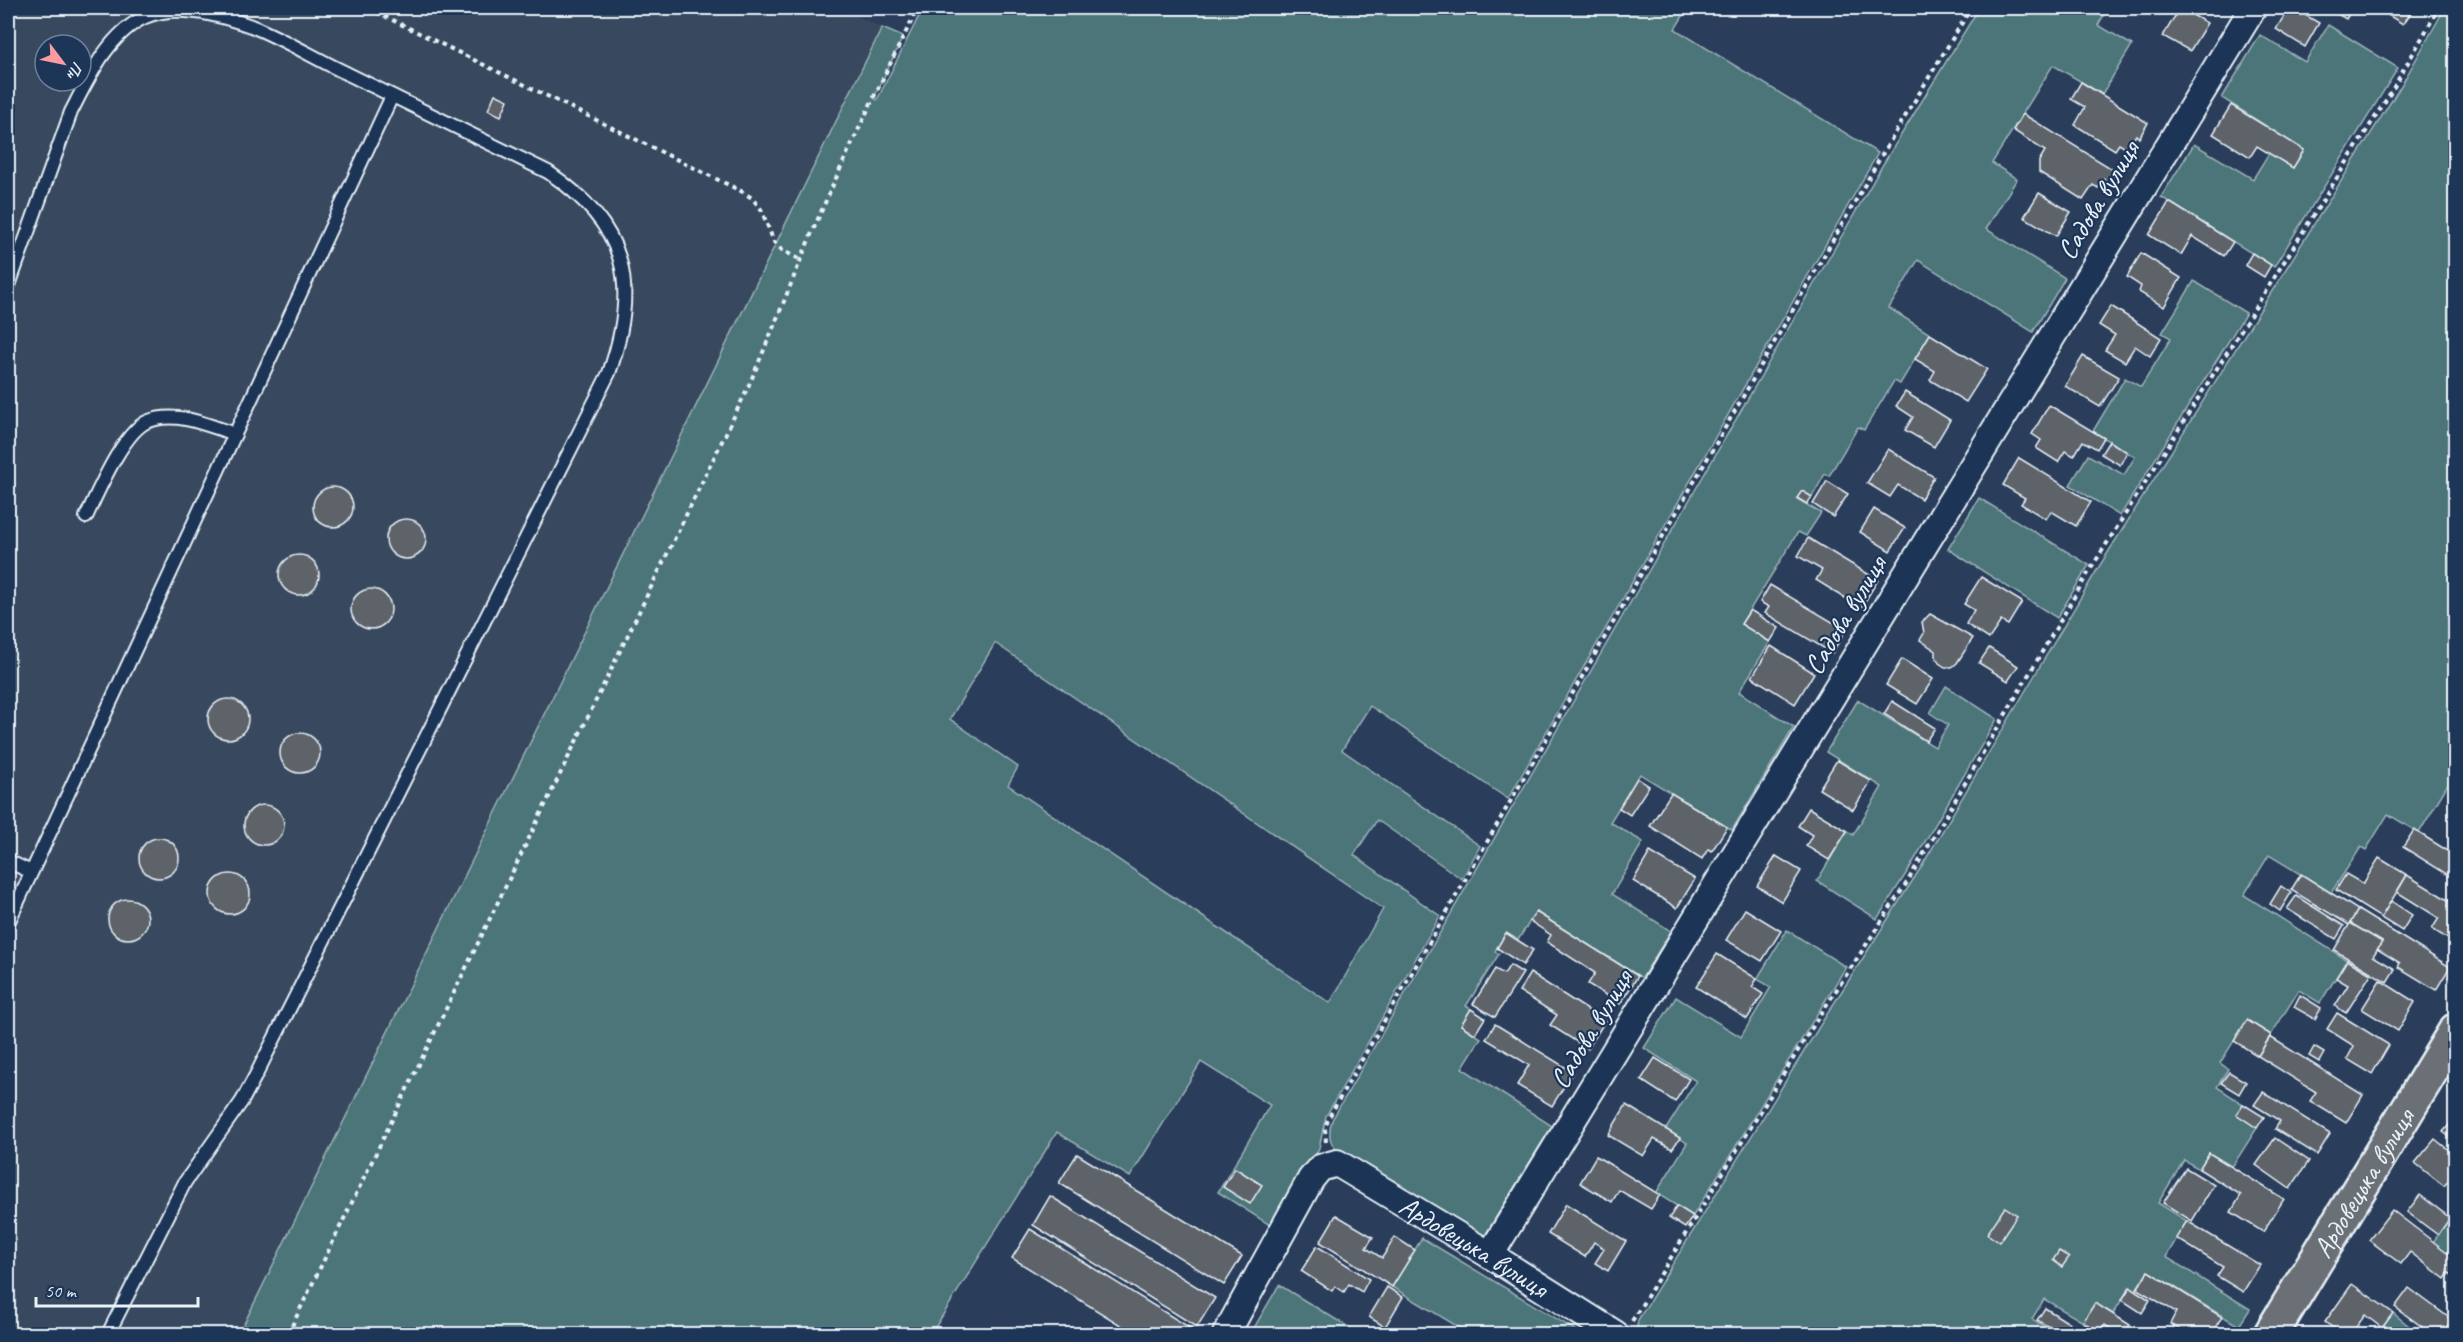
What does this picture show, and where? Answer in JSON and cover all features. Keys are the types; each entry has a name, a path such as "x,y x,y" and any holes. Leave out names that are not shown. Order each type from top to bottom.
{"highway":[{"name":"Ардовецька вулиця","path":"2271,1335 2456,1030"}],"street":[{"name":"Садова вулиця","path":"1490,1255 2253,8"},
{"name":"Ардовецька вулиця","path":"1330,1163 1337,1163 1345,1167 1490,1255 1622,1330"},
{"path":"1226,1335 1311,1179 1320,1168 1330,1163"}],"lane":[{"path":"8,288 71,112 79,96 112,44 127,28 144,17 164,11 190,12 251,27 548,172 573,189 595,210 611,234 619,257 623,284 624,314 619,343 603,383 257,1073 232,1116 185,1182 108,1335"},
{"path":"8,923 393,96"},
{"path":"86,517 117,455 130,435 147,421 167,417 188,419 235,434"},
{"path":"8,861 31,872"}],"path":[{"path":"368,8 741,191 761,208 774,242 782,250 801,260"},
{"path":"288,1335 742,400 869,108 918,8"},
{"path":"1330,1163 1325,1128 1329,1118 1871,174 1971,8"},
{"path":"1622,1330 1818,1018 1906,884 2090,570 2396,84 2439,8"}],"shaded area":[{"path":"8,8 840,8 882,28 239,1334 8,1334"}],"green space":[{"path":"923,8 1688,8 1675,29 1878,153 1508,799 1370,706 1342,750 1480,846 1462,879 1377,820 1354,855 1440,916 1326,1116 1319,1148 1276,1229 1218,1192 1270,1105 1201,1062 1130,1177 1057,1132 931,1334 239,1334 882,28 903,37 874,98 877,100","holes":["995,643 1383,909 1330,1003 1008,785 1018,767 950,719"]},
{"path":"1979,8 2108,8 2098,25 2132,45 2102,94 2053,65 1992,163 2017,179 1986,229 2065,278 2033,332 1918,260 1889,308 1930,334 1900,384 1894,381 1864,430 1858,427 1829,476 1825,474 1812,497 1802,491 1797,499 1821,513 1806,536 1798,532 1741,624 1770,642 1739,692 1794,727 1732,830 1640,774 1610,822 1643,842 1612,894 1671,931 1642,978 1536,912 1518,940 1506,933 1495,951 1499,954 1466,1006 1471,1009 1461,1025 1481,1038 1462,1068 1552,1126 1482,1240 1343,1157 1335,1149 1331,1140 1332,1120 1882,166"},
{"path":"2445,8 2455,8 2455,772 2419,833 2388,814 2366,850 2361,847 2331,893 2269,855 2244,895 2347,960 2320,1003 2299,990 2271,1035 2247,1020 2220,1063 2228,1069 2217,1087 2243,1104 2237,1114 2257,1128 2232,1167 2209,1153 2199,1169 2184,1160 2158,1203 2187,1221 2166,1257 2250,1309 2239,1326 2148,1271 2135,1291 2129,1288 2113,1314 2095,1303 2083,1322 2044,1299 2032,1319 2057,1334 1636,1334 1638,1320 1824,1019 1920,869 2097,570 2402,84"},
{"path":"2328,25 2398,68 2274,267 2161,197 2194,144 2253,179 2269,153 2293,168 2304,150 2222,98 2260,35 2305,62"},
{"path":"2194,281 2246,313 2120,516 2070,485 2088,455 2124,475 2135,457 2093,431 2125,378 2141,387 2171,338 2162,333"},
{"path":"1979,498 2089,565 2057,618 1948,549"},
{"path":"1946,686 1997,719 1877,919 1817,881 1847,831 1853,835 1882,787 1826,752 1858,700 1935,747 1948,725 1930,713"},
{"path":"1787,930 1846,967 1693,1216 1656,1193 1687,1143 1666,1129 1696,1081 1644,1048 1676,997 1741,1037 1771,987 1757,979"},
{"path":"2450,1218 2455,1222 2455,1259 2433,1242"},
{"path":"1422,1238 1582,1334 1470,1334 1392,1287"},
{"path":"1279,1285 1360,1334 1251,1333"},
{"path":"2393,1313 2419,1334 2378,1334"}],"building":[{"path":"2180,8 2207,23 2190,51 2163,36"},
{"path":"2289,8 2319,23 2305,47 2276,29"},
{"path":"2327,8 2353,8 2346,19"},
{"path":"2376,8 2409,8 2413,10 2403,24"},
{"path":"2081,82 2148,123 2139,138 2136,135 2127,149 2119,144 2115,150 2075,125 2085,107 2071,99"},
{"path":"495,94 508,100 501,116 488,110"},
{"path":"2231,105 2304,150 2293,168 2257,146 2250,157 2213,134"},
{"path":"2023,114 2117,172 2110,183 2104,179 2098,188 2093,185 2083,200 2039,172 2039,161 2045,151 2013,130"},
{"path":"2039,193 2071,212 2056,236 2024,217"},
{"path":"2169,202 2233,242 2224,256 2192,236 2181,255 2149,235"},
{"path":"2141,253 2181,278 2164,307 2139,292 2141,286 2127,277"},
{"path":"2252,253 2271,265 2264,277 2245,265"},
{"path":"2111,306 2161,338 2150,356 2135,346 2125,362 2105,350 2115,335 2099,325"},
{"path":"1930,334 1987,369 1966,402 1930,380 1935,371 1915,359"},
{"path":"2083,356 2119,377 2100,407 2065,386"},
{"path":"1905,392 1950,420 1934,447 1905,430 1913,417 1896,406"},
{"path":"2049,405 2104,438 2097,449 2083,441 2074,456 2065,451 2058,462 2036,448 2041,440 2032,434"},
{"path":"2109,441 2127,452 2120,465 2101,454"},
{"path":"1888,449 1934,477 1921,499 1898,485 1890,497 1867,483"},
{"path":"2019,458 2091,502 2076,526 2051,511 2046,519 2021,504 2025,498 2003,485"},
{"path":"1827,481 1848,494 1833,517 1813,504"},
{"path":"333,487 341,488 347,493 352,499 352,515 347,521 341,526 333,527 325,526 319,521 314,515 313,507 314,499 319,493 325,488"},
{"path":"1802,491 1812,497 1807,504 1797,498"},
{"path":"1874,509 1905,528 1890,551 1860,532"},
{"path":"406,519 414,520 420,525 425,531 425,547 420,553 414,558 406,559 398,558 392,553 387,547 386,539 387,531 392,525 398,520"},
{"path":"1808,538 1878,580 1861,608 1816,580 1822,570 1798,556"},
{"path":"299,555 307,556 313,561 318,567 318,583 313,589 307,594 299,595 291,594 285,589 280,583 279,575 280,567 285,561 291,556"},
{"path":"1981,577 2022,602 2008,625 2001,621 1989,639 1966,624 1974,610 1964,604"},
{"path":"1770,585 1846,630 1832,653 1765,613 1769,607 1760,602"},
{"path":"371,589 379,590 385,595 390,601 390,617 385,623 379,628 371,629 363,628 357,623 352,617 351,609 352,601 357,595 363,590"},
{"path":"1750,610 1779,628 1770,642 1741,624"},
{"path":"1930,614 1973,638 1952,667 1945,667 1939,663 1936,651 1920,640 1924,633 1922,622"},
{"path":"1771,646 1814,673 1795,704 1752,677"},
{"path":"1989,648 2018,666 2008,681 1979,663"},
{"path":"1902,659 1933,679 1917,704 1886,685"},
{"path":"228,699 236,700 242,705 247,711 247,727 242,733 236,738 228,739 220,738 214,733 209,727 208,719 209,711 214,705 220,700"},
{"path":"1892,701 1935,728 1926,741 1884,714"},
{"path":"300,733 308,734 314,739 319,745 319,761 314,767 308,772 300,773 292,772 286,767 281,761 280,753 281,745 286,739 292,734"},
{"path":"1837,760 1871,781 1853,810 1819,789"},
{"path":"1637,778 1649,786 1630,815 1619,808"},
{"path":"1671,793 1727,827 1712,851 1708,849 1702,859 1650,826"},
{"path":"264,805 272,806 278,811 283,817 283,833 278,839 272,844 264,845 256,844 250,839 245,833 244,825 245,817 250,811 256,806"},
{"path":"1809,808 1847,831 1829,860 1806,846 1812,835 1798,826"},
{"path":"2414,830 2456,856 2456,880 2403,847"},
{"path":"159,838 167,839 173,844 178,850 178,866 173,872 167,877 159,878 151,877 145,872 140,866 139,858 140,850 145,844 151,839"},
{"path":"1650,852 1695,879 1677,908 1633,881"},
{"path":"1776,856 1801,871 1782,902 1757,886"},
{"path":"2379,858 2407,875 2381,918 2336,890 2346,874 2363,884"},
{"path":"230,874 238,875 244,880 249,886 249,902 244,908 238,913 230,914 222,913 216,908 211,902 210,894 211,886 216,880 222,875"},
{"path":"2301,874 2358,910 2349,925 2291,890"},
{"path":"2407,875 2456,905 2456,944 2432,929 2439,918 2397,892"},
{"path":"2281,886 2291,893 2280,911 2270,904"},
{"path":"2296,896 2344,926 2336,939 2287,909"},
{"path":"128,899 136,900 142,905 147,911 147,927 142,933 136,938 128,939 120,938 114,933 109,927 108,919 109,911 114,905 120,900"},
{"path":"2391,901 2412,915 2402,931 2381,918"},
{"path":"1745,909 1781,931 1762,961 1726,940"},
{"path":"2358,910 2450,967 2436,990 2398,967 2400,963 2377,949 2382,942 2350,923"},
{"path":"1536,912 1638,976 1620,1004 1588,984 1595,973 1547,942 1551,935 1530,921"},
{"path":"2350,923 2382,942 2373,956 2395,969 2387,982 2334,950"},
{"path":"1506,933 1533,950 1523,965 1497,948"},
{"path":"1717,954 1757,979 1752,987 1763,994 1747,1019 1696,987"},
{"path":"2347,960 2371,974 2346,1013 2335,1006 2348,985 2336,978"},
{"path":"1510,965 1523,973 1495,1017 1473,1004 1495,969 1504,974"},
{"path":"1530,973 1605,1021 1588,1049 1550,1025 1557,1015 1519,991"},
{"path":"2380,980 2415,1002 2398,1031 2362,1009"},
{"path":"2300,995 2321,1008 2315,1019 2294,1007"},
{"path":"1471,1009 1485,1018 1475,1034 1461,1025"},
{"path":"2337,1013 2389,1045 2372,1074 2347,1059 2354,1046 2327,1029"},
{"path":"2247,1020 2271,1035 2258,1056 2234,1041"},
{"path":"1495,1024 1573,1072 1552,1106 1517,1085 1529,1065 1486,1039"},
{"path":"2270,1037 2363,1095 2346,1123 2310,1101 2316,1092 2258,1056"},
{"path":"2314,1047 2324,1053 2319,1062 2309,1056"},
{"path":"1655,1058 1689,1079 1675,1102 1641,1080"},
{"path":"2229,1072 2246,1082 2239,1094 2221,1083"},
{"path":"2263,1092 2330,1134 2317,1155 2275,1129 2280,1121 2254,1105"},
{"path":"2243,1104 2264,1117 2257,1128 2236,1114"},
{"path":"1626,1105 1680,1138 1672,1149 1654,1139 1643,1156 1608,1135"},
{"path":"2456,1117 2456,1142 2443,1132"},
{"path":"2275,1138 2309,1161 2290,1189 2256,1165"},
{"path":"2435,1139 2456,1156 2456,1172 2444,1186 2415,1163"},
{"path":"2209,1153 2284,1199 2263,1232 2231,1212 2241,1195 2199,1169"},
{"path":"1077,1154 1242,1256 1224,1285 1059,1183"},
{"path":"1596,1156 1660,1195 1651,1209 1619,1190 1612,1202 1580,1183"},
{"path":"1235,1168 1262,1185 1250,1204 1223,1187"},
{"path":"2186,1168 2214,1185 2192,1221 2163,1203"},
{"path":"2420,1195 2450,1218 2438,1235 2407,1212"},
{"path":"1050,1196 1215,1298 1197,1327 1033,1225"},
{"path":"1566,1204 1626,1241 1608,1271 1595,1263 1604,1249 1594,1242 1585,1257 1548,1234"},
{"path":"1677,1206 1693,1216 1685,1228 1669,1218"},
{"path":"2005,1207 2017,1215 1999,1242 1987,1234"},
{"path":"2392,1210 2456,1259 2456,1277 2449,1273 2445,1279 2410,1252 2401,1264 2369,1240"},
{"path":"1336,1215 1373,1237 1366,1248 1382,1258 1395,1237 1415,1250 1392,1287 1320,1242"},
{"path":"2187,1221 2260,1265 2243,1292 2217,1276 2223,1267 2176,1238"},
{"path":"1030,1229 1195,1331 1193,1334 1135,1334 1012,1258"},
{"path":"1317,1246 1369,1279 1362,1292 1349,1284 1344,1292 1335,1286 1332,1291 1301,1271"},
{"path":"2059,1251 2069,1257 2062,1267 2053,1260"},
{"path":"2148,1271 2222,1317 2211,1334 2187,1334 2170,1324 2176,1312 2137,1289"},
{"path":"2352,1284 2393,1313 2382,1328 2365,1315 2351,1334 2342,1334 2325,1322"},
{"path":"1387,1287 1403,1297 1385,1327 1369,1317"},
{"path":"2130,1287 2150,1300 2142,1313 2122,1300"},
{"path":"2409,1288 2452,1320 2441,1334 2432,1334 2395,1307"},
{"path":"2095,1303 2130,1325 2124,1334 2119,1334 2105,1325 2100,1332 2083,1322"},
{"path":"2045,1308 2072,1325 2066,1334 2061,1334 2037,1320"}]}
